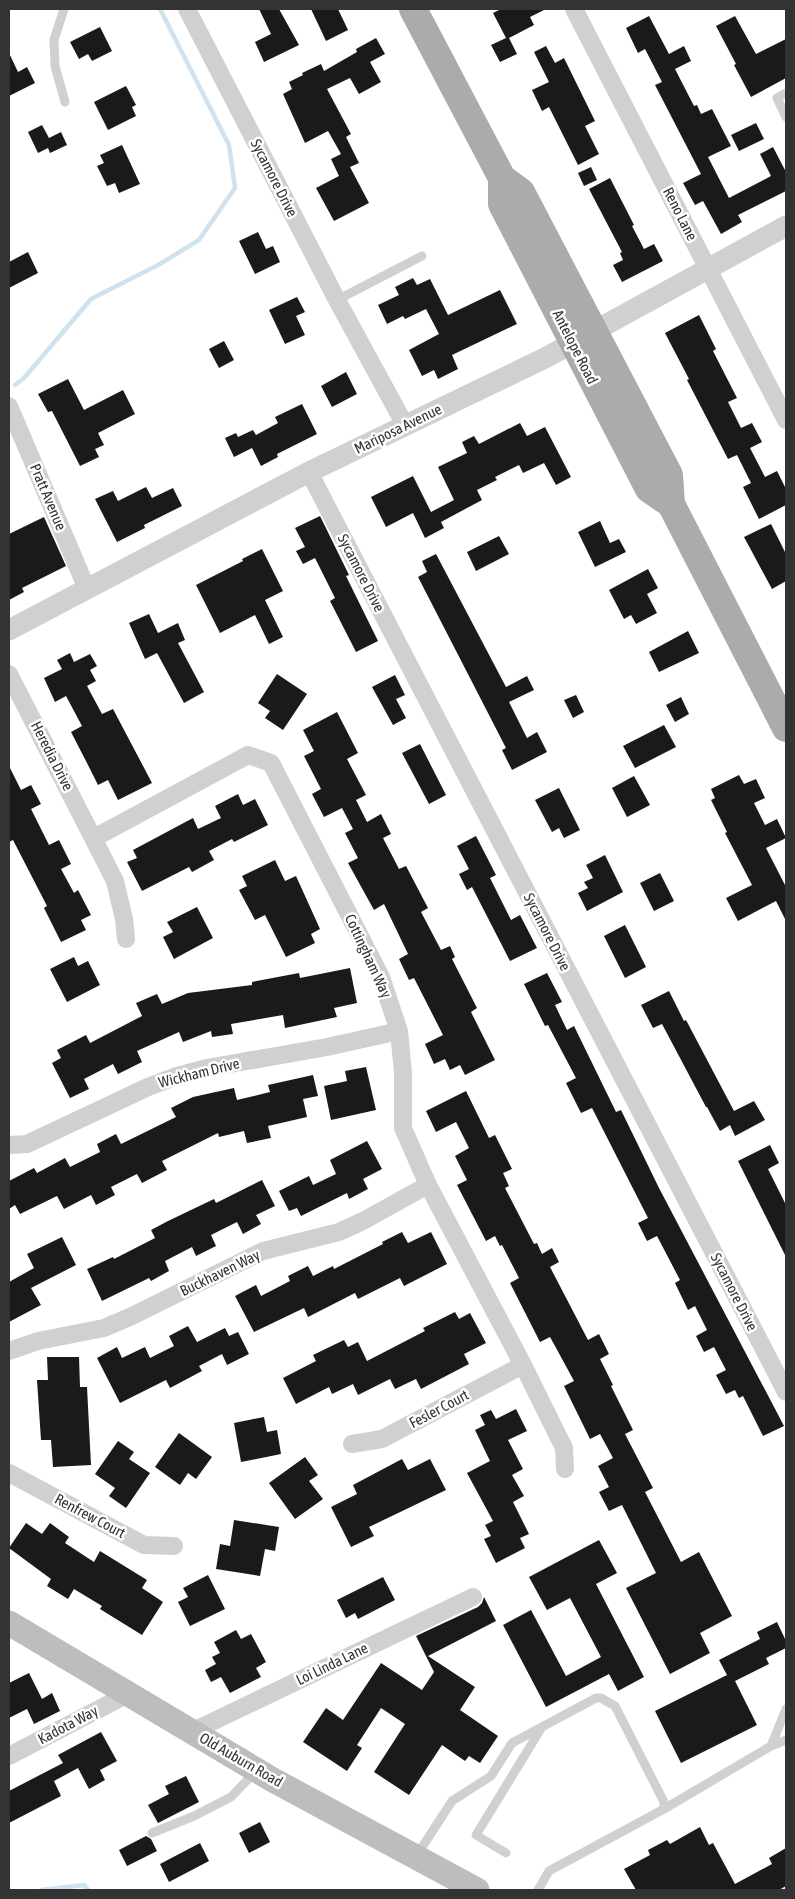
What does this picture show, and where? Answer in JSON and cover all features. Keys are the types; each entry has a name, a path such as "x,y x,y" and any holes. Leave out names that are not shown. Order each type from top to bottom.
{"main road":[{"name":"Antelope Road","path":"413,9 502,178 502,204 584,338 649,489 671,504 786,728"},
{"name":"Old Auburn Road","path":"9,1623 257,1770 477,1890"}],"street":[{"name":"Sycamore Drive","path":"187,9 337,300 405,425"},
{"name":"Reno Lane","path":"574,9 786,420"},
{"name":"Mariposa Avenue","path":"9,630 309,472 584,338 786,226"},
{"name":"Pratt Avenue","path":"9,406 87,588"},
{"name":"Sycamore Drive","path":"309,472 786,1392"},
{"name":"Heredia Drive","path":"9,674 115,881 124,919 126,939"},
{"name":"Cottingham Way","path":"94,838 248,755 271,763 381,977 399,1031 403,1073 403,1128 428,1186 523,1365 564,1448 565,1469"},
{"name":"Wickham Drive","path":"9,1145 27,1144 148,1087 177,1076 207,1068 327,1047 399,1031"},
{"name":"Buckhaven Way","path":"9,1351 38,1341 104,1328 263,1251 339,1232 363,1222 428,1186"},
{"name":"Fesler Court","path":"352,1444 382,1439 523,1365"},
{"path":"9,1467 9,1473"},
{"name":"Renfrew Court","path":"9,1473 144,1545 174,1546"},
{"name":"Loi Linda Lane","path":"191,1732 473,1597"},
{"name":"Kadota Way","path":"9,1756 128,1694"}],"lane":[{"path":"64,9 54,40 55,66 65,102"},
{"path":"786,93 777,98 786,117"},
{"path":"337,300 422,256"},
{"path":"416,1857 452,1802 490,1776 512,1743 596,1698 601,1698 615,1706 664,1802 664,1809"},
{"path":"770,1746 786,1709"},
{"path":"506,1853 476,1835 542,1727"},
{"path":"538,1890 549,1872 664,1809 770,1746 786,1740"},
{"path":"152,1833 194,1816 231,1797 257,1770"}],"building":[{"path":"259,9 279,9 299,45 264,62 255,42 271,34"},
{"path":"311,9 338,9 348,30 326,41"},
{"path":"501,9 546,9 530,17 534,25 509,38 517,54 500,62 491,45 506,38 493,13"},
{"path":"649,16 669,54 684,46 691,61 675,69 694,106 697,105 701,114 712,109 731,146 708,157 729,198 771,176 760,154 773,147 786,172 786,191 738,215 742,222 721,234 703,201 695,205 683,183 701,174 655,85 662,82 645,49 638,53 626,28"},
{"path":"735,16 756,54 786,39 786,78 751,97 716,26"},
{"path":"100,27 112,51 92,61 88,54 79,59 70,42"},
{"path":"376,38 385,54 370,62 381,82 359,94 350,78 327,89 351,134 346,137 359,163 350,167 369,203 334,221 316,188 339,176 331,159 341,154 328,131 305,143 283,94 292,89 289,82 303,75 302,73 321,64 324,71 357,52 356,49"},
{"path":"546,46 555,63 564,58 595,121 585,126 599,154 578,165 549,107 542,111 532,90 549,82 534,52"},
{"path":"9,53 18,72 27,67 35,83 9,96"},
{"path":"126,86 136,105 132,107 136,116 108,130 94,102"},
{"path":"756,123 764,139 739,151 731,135"},
{"path":"42,125 49,138 61,132 67,145 50,153 48,148 38,153 28,132"},
{"path":"122,145 140,184 119,193 115,183 107,186 97,166 104,163 100,155"},
{"path":"591,167 597,180 584,186 578,173"},
{"path":"610,178 644,249 654,244 663,261 622,282 613,265 623,260 620,253 622,252 589,189"},
{"path":"258,232 266,249 273,246 280,262 255,274 239,241"},
{"path":"28,252 38,273 9,288 9,262"},
{"path":"413,278 417,285 430,279 448,315 500,290 517,324 452,355 458,369 438,379 434,370 422,376 409,350 439,334 426,309 405,319 403,316 387,324 378,305 399,295 395,287"},
{"path":"297,297 305,312 296,316 305,335 285,344 269,310"},
{"path":"699,315 716,349 713,351 737,398 728,402 741,428 752,423 762,442 750,448 765,477 777,471 786,489 786,505 759,519 743,487 751,483 737,455 728,459 665,333"},
{"path":"224,341 234,360 219,368 209,349"},
{"path":"346,372 357,394 332,407 321,386"},
{"path":"68,379 84,410 123,390 135,414 98,433 104,445 95,449 99,457 80,466 52,411 48,412 38,394"},
{"path":"302,404 317,434 277,454 278,457 261,466 252,448 234,457 225,438 236,433 238,437 253,430 256,435 278,423 275,417"},
{"path":"520,423 527,436 545,427 571,477 556,485 544,463 523,473 519,465 495,477 497,480 477,490 482,500 441,522 444,528 425,538 413,513 386,527 371,497 413,476 431,512 454,500 438,467 467,453 462,442 474,436 479,444"},
{"path":"146,487 152,498 173,488 182,506 144,525 145,528 117,542 95,499 113,491 118,501"},
{"path":"320,516 349,575 346,576 378,641 356,652 330,601 335,598 315,558 303,564 296,551 305,547 295,528"},
{"path":"44,517 66,566 22,588 24,592 9,600 9,534"},
{"path":"600,521 610,543 619,539 626,552 595,567 578,532"},
{"path":"771,524 786,554 786,581 772,589 744,537"},
{"path":"499,536 509,554 476,571 467,552"},
{"path":"262,549 283,591 265,600 283,637 269,644 255,615 220,633 196,585"},
{"path":"436,554 506,687 527,676 534,690 509,702 527,738 537,732 547,752 512,770 502,750 506,748 418,577 427,572 422,561"},
{"path":"648,569 658,588 647,594 657,613 636,624 631,615 624,619 609,590"},
{"path":"149,614 158,633 178,623 185,640 178,643 204,692 184,703 157,653 145,659 129,623"},
{"path":"688,631 699,653 659,672 649,652"},
{"path":"70,653 74,662 90,654 97,666 90,670 96,681 87,686 102,714 113,709 152,783 118,800 108,780 98,785 71,732 82,726 66,696 55,702 44,678 62,669 57,660"},
{"path":"277,674 307,694 283,730 265,718 270,711 258,703"},
{"path":"395,675 405,695 396,699 406,718 393,725 372,687"},
{"path":"576,695 584,712 573,718 564,700"},
{"path":"681,697 689,714 675,722 666,705"},
{"path":"337,712 358,753 347,759 366,795 356,800 367,822 381,814 391,834 383,838 399,869 406,866 428,908 421,912 441,950 450,946 455,957 452,959 477,1008 471,1012 495,1060 465,1075 460,1065 450,1070 445,1059 434,1064 425,1044 443,1035 414,978 409,980 399,959 408,954 384,904 374,910 348,863 358,858 345,833 353,829 342,808 324,817 312,794 321,789 304,756 314,751 303,730"},
{"path":"664,725 676,747 635,768 623,746"},
{"path":"420,744 446,795 429,804 402,753"},
{"path":"9,766 21,790 31,785 41,804 31,809 49,845 59,840 71,864 61,869 74,893 78,890 91,915 81,920 86,930 61,942 44,908 47,906 13,840 9,842"},
{"path":"739,775 744,784 756,779 765,798 754,803 765,825 777,819 786,838 766,848 786,887 786,921 776,901 738,921 726,898 752,885 725,833 727,832 711,800 715,798 711,789"},
{"path":"634,776 650,805 627,817 612,788"},
{"path":"559,788 580,830 564,838 559,828 552,832 535,800"},
{"path":"238,794 243,805 255,799 268,825 234,842 232,839 209,851 214,860 192,872 189,867 142,891 127,862 137,858 133,850 193,818 198,829 221,818 215,806"},
{"path":"476,836 496,875 490,878 511,920 520,915 537,948 510,961 472,887 467,890 459,874 469,869 457,846"},
{"path":"605,855 623,892 587,911 578,893 588,888 584,882 593,878 586,865"},
{"path":"275,860 285,881 296,876 320,929 311,934 315,943 286,957 265,915 255,920 239,890 247,886 242,876"},
{"path":"660,873 674,901 654,911 640,883"},
{"path":"197,907 213,938 174,959 163,937 173,932 167,922"},
{"path":"625,925 646,967 625,978 604,936"},
{"path":"74,957 78,966 88,961 100,985 67,1002 50,969"},
{"path":"350,968 357,1003 334,1008 337,1017 285,1028 283,1015 231,1024 233,1034 212,1037 211,1031 183,1042 179,1032 137,1051 142,1062 118,1074 113,1064 84,1079 89,1089 70,1098 52,1063 61,1058 57,1050 86,1035 90,1043 142,1016 136,1003 157,994 162,1004 188,993 252,985 252,982 299,973 300,978"},
{"path":"547,973 562,1002 555,1005 567,1030 574,1026 616,1112 621,1110 659,1188 784,1426 763,1436 743,1396 739,1398 735,1390 726,1394 716,1375 726,1370 714,1347 704,1352 696,1336 707,1330 695,1306 688,1310 675,1283 680,1280 657,1236 647,1241 638,1223 648,1218 592,1108 581,1113 566,1083 576,1078 548,1025 545,1026 524,984"},
{"path":"669,991 734,1111 754,1101 765,1120 735,1136 730,1125 720,1131 662,1024 653,1028 641,1005"},
{"path":"366,1067 376,1110 331,1120 324,1086 347,1081 345,1071"},
{"path":"313,1075 318,1096 303,1099 307,1117 268,1126 271,1138 247,1143 244,1131 219,1137 218,1133 162,1161 167,1170 142,1183 137,1174 111,1187 115,1195 96,1205 91,1195 64,1209 57,1196 20,1214 15,1205 9,1209 9,1181 34,1168 37,1173 65,1158 70,1167 100,1152 97,1144 116,1134 121,1144 176,1117 171,1108 193,1097 234,1088 237,1100 270,1092 268,1085"},
{"path":"466,1091 489,1138 495,1135 512,1169 503,1173 509,1186 505,1188 534,1244 537,1243 542,1254 552,1248 559,1262 550,1267 588,1340 599,1334 609,1354 600,1359 633,1430 625,1434 653,1488 645,1492 681,1562 699,1552 732,1616 700,1633 710,1653 670,1674 626,1588 656,1573 622,1505 609,1511 599,1492 609,1487 598,1466 613,1458 600,1434 590,1439 564,1386 574,1381 550,1337 540,1342 510,1283 519,1278 502,1245 500,1246 495,1236 486,1241 457,1185 467,1180 455,1156 469,1148 456,1122 436,1132 426,1111"},
{"path":"367,1141 382,1169 363,1179 368,1189 349,1199 347,1193 301,1216 297,1208 289,1211 279,1191 309,1176 313,1185 336,1174 330,1160"},
{"path":"770,1145 779,1163 768,1169 786,1205 786,1257 738,1161"},
{"path":"262,1180 275,1206 256,1215 261,1224 243,1234 237,1222 211,1235 216,1246 196,1256 192,1247 165,1261 169,1271 151,1281 149,1278 102,1301 87,1269 113,1257 114,1259 155,1238 151,1230 168,1221 214,1199 216,1203"},
{"path":"402,1232 408,1243 431,1232 447,1264 404,1286 400,1278 358,1299 355,1293 308,1317 304,1308 254,1332 235,1296 256,1285 261,1296 290,1281 288,1276 308,1266 313,1276 333,1266 334,1269"},
{"path":"62,1237 76,1265 31,1288 41,1305 9,1322 9,1282 34,1268 27,1254"},
{"path":"455,1312 459,1319 470,1313 486,1343 464,1354 469,1364 421,1389 416,1379 395,1389 390,1379 358,1395 353,1384 332,1394 329,1387 296,1404 283,1378 316,1361 313,1355 344,1340 348,1347 358,1342 367,1361 425,1331 423,1328"},
{"path":"188,1326 197,1342 225,1328 229,1336 238,1332 249,1354 227,1365 222,1354 199,1366 202,1371 170,1388 166,1380 120,1403 97,1358 117,1347 122,1358 145,1347 150,1358 174,1346 169,1336"},
{"path":"47,1357 79,1357 80,1387 87,1387 91,1465 53,1467 51,1440 41,1440 37,1380 48,1380"},
{"path":"516,1409 527,1431 508,1440 523,1469 512,1475 524,1496 513,1502 529,1534 520,1538 525,1548 496,1563 484,1539 491,1536 485,1525 493,1521 467,1473 490,1461 475,1430 485,1425 480,1415 491,1410 496,1419"},
{"path":"264,1417 267,1432 277,1430 281,1454 241,1462 234,1423"},
{"path":"179,1433 212,1457 196,1479 188,1473 180,1485 155,1467"},
{"path":"118,1441 134,1452 129,1459 150,1473 126,1508 109,1496 115,1488 95,1474"},
{"path":"305,1457 318,1475 309,1481 323,1499 295,1519 269,1483"},
{"path":"402,1459 408,1470 430,1459 446,1490 369,1527 374,1536 351,1547 331,1507 357,1494 353,1485"},
{"path":"234,1520 279,1527 275,1551 265,1549 260,1576 216,1569 220,1544 230,1546"},
{"path":"26,1523 42,1534 50,1523 69,1537 65,1543 94,1562 100,1551 147,1580 142,1588 163,1602 142,1635 100,1609 102,1606 74,1589 68,1599 47,1586 51,1579 9,1548"},
{"path":"599,1540 617,1573 596,1584 644,1677 618,1691 609,1674 546,1707 503,1625 531,1610 566,1676 601,1657 570,1598 547,1610 529,1577"},
{"path":"208,1575 225,1609 190,1626 178,1602 188,1597 183,1588"},
{"path":"383,1577 395,1600 358,1619 355,1613 346,1618 337,1600"},
{"path":"484,1597 496,1621 428,1656 475,1687 460,1710 498,1736 480,1763 469,1756 465,1761 442,1745 409,1795 374,1772 405,1724 381,1708 357,1745 362,1748 347,1771 303,1742 326,1708 343,1720 381,1663 422,1690 434,1672 416,1636 478,1607"},
{"path":"777,1622 786,1641 786,1648 766,1658 769,1664 735,1681 757,1725 681,1763 655,1711 727,1675 719,1660 760,1639 757,1632"},
{"path":"236,1630 241,1639 251,1634 266,1662 256,1668 261,1677 230,1693 221,1677 211,1682 205,1670 216,1664 212,1657 220,1653 214,1642"},
{"path":"29,1673 42,1699 52,1693 60,1711 34,1724 27,1709 9,1718 9,1683"},
{"path":"101,1732 117,1761 100,1770 105,1780 89,1789 78,1768 54,1781 61,1796 9,1823 9,1791 63,1763 58,1755"},
{"path":"186,1776 199,1802 158,1823 148,1805 169,1794 165,1786"},
{"path":"260,1822 270,1842 249,1853 239,1833"},
{"path":"700,1827 709,1845 713,1843 735,1884 772,1864 769,1858 786,1848 786,1886 779,1890 636,1890 624,1869 650,1855 648,1850 667,1840 670,1844"},
{"path":"146,1836 151,1839 157,1851 127,1866 119,1850"},
{"path":"200,1843 209,1861 169,1882 160,1864"}],"waterway":[{"path":"15,385 24,378 91,299 160,264 199,240 235,188 229,145 160,9"},
{"path":"41,1890 84,1885 88,1890"}]}
